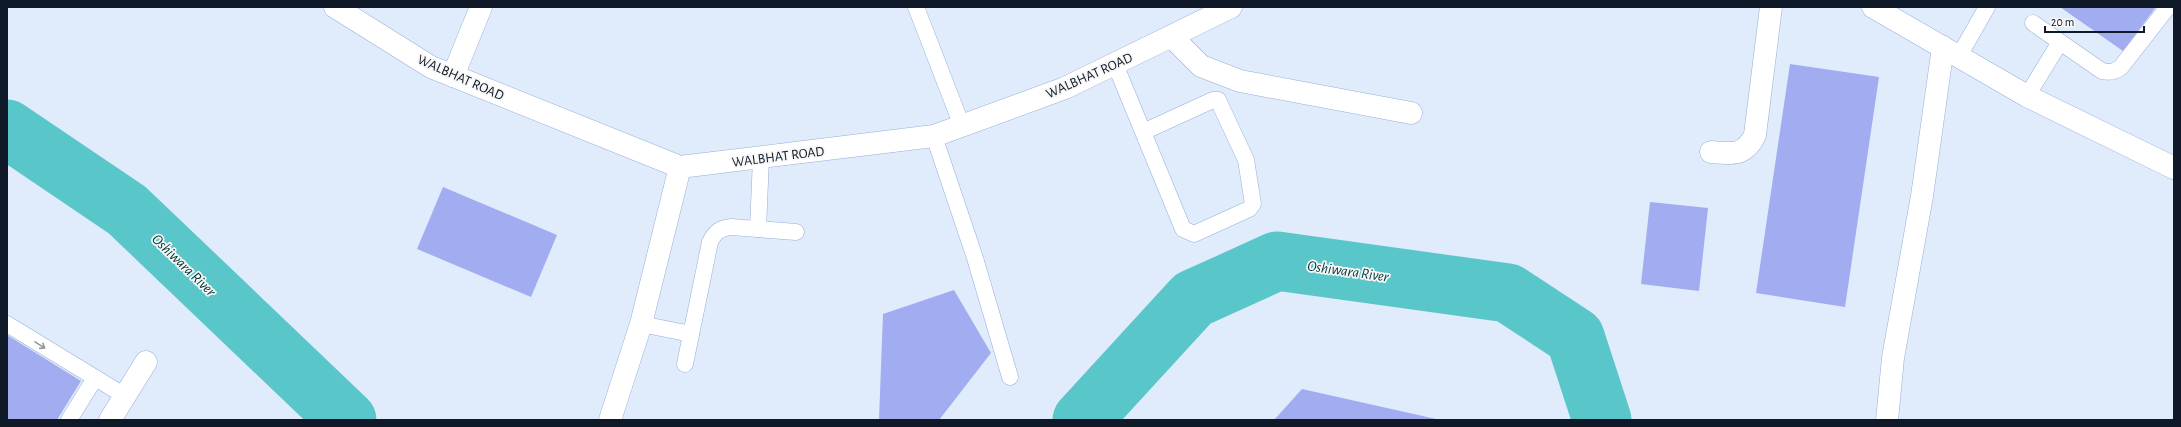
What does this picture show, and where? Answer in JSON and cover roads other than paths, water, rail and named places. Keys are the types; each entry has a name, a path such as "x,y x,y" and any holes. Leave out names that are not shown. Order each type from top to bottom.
{"street":[{"name":"WALBHAT ROAD","path":"335,7 431,67 680,168 934,136 1064,88 1172,37 1231,7"},
{"path":"453,76 481,7"},
{"path":"1711,152 1729,154 1741,151 1750,146 1755,135 1771,7"},
{"path":"1873,7 2027,96 2174,168"},
{"path":"1172,37 1201,66 1219,75 1240,81 1411,113"},
{"path":"1887,420 1893,358 1922,196 1951,51"},
{"path":"610,420 641,324 680,168"},
{"path":"110,420 146,362"}],"lane":[{"path":"916,7 962,126"},
{"path":"1951,51 1986,7"},
{"path":"2033,22 2102,71 2110,73 2121,67 2168,7"},
{"path":"2027,96 2060,42"},
{"path":"1115,64 1143,132 1183,229 1194,234 1249,209 1253,204 1246,160 1218,100 1213,100 1143,132"},
{"path":"934,136 975,258 1010,377"},
{"path":"758,229 761,158"},
{"path":"686,364 710,242 714,233 722,228 796,232"},
{"path":"7,324 125,396"},
{"path":"641,324 691,334"},
{"path":"69,420 95,378"}],"waterway":[{"name":"Oshiwara River","path":"7,129 127,210 347,420"},
{"name":"Oshiwara River","path":"1082,420 1193,299 1277,261 1508,293 1575,337 1602,420"}]}
